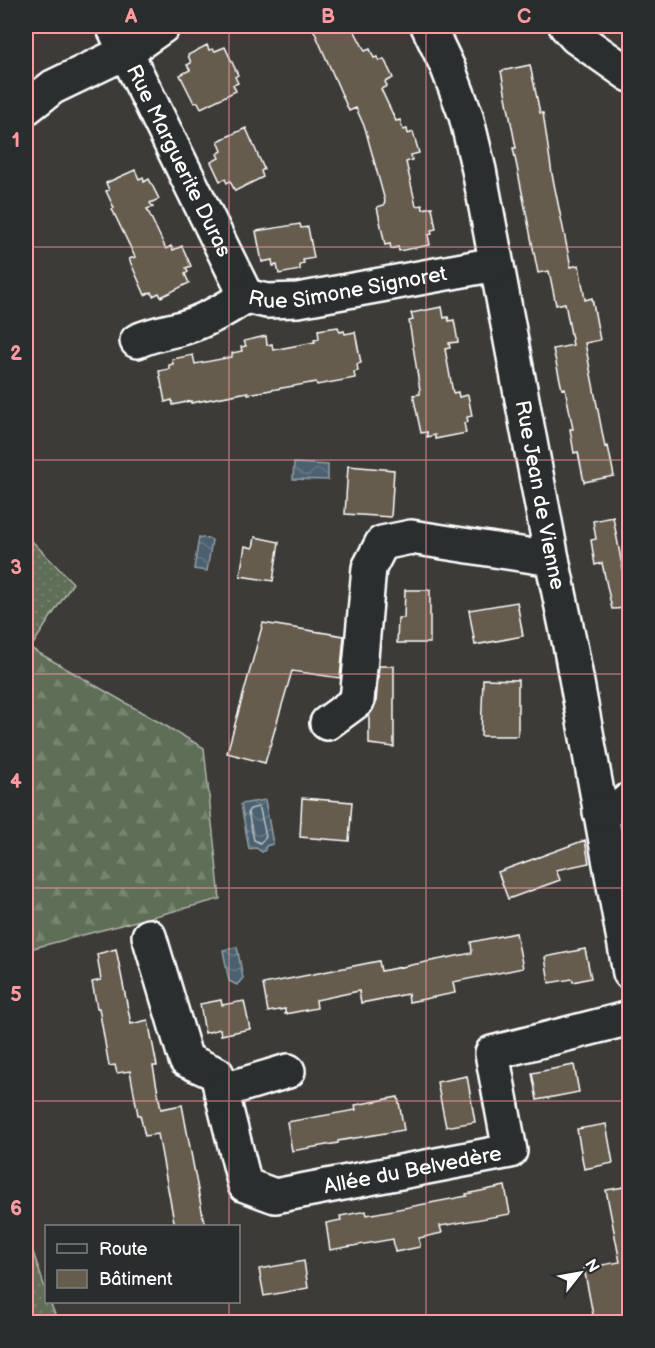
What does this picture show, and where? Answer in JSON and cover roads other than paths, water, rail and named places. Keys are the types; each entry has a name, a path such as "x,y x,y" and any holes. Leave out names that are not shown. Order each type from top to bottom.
{"street":[{"path":"26,108 120,39 163,26"},
{"name":"Rue Jean de Vienne","path":"428,26 448,68 466,116 479,170 552,559 572,650 630,973"},
{"path":"566,26 576,37 630,75"},
{"name":"Rue Marguerite Duras","path":"120,39 246,296"},
{"name":"Rue Simone Signoret","path":"137,341 151,334 182,328 217,314 246,296 267,301 298,300 496,264"},
{"path":"327,723 357,701 369,568 382,543 411,537 552,559"},
{"path":"600,812 623,805 630,799"},
{"name":"Allée du Belvedère","path":"149,936 186,1060 217,1074 245,1185 275,1196 510,1150 492,1053 630,1018"},
{"path":"221,1091 288,1071"}],"water":[{"path":"294,463 328,465 328,480 293,479"},
{"path":"199,537 212,540 207,571 194,569"},
{"path":"265,800 273,844 266,846 262,852 256,848 249,849 241,804"},
{"path":"237,947 243,978 237,985 229,981 223,950"}]}
